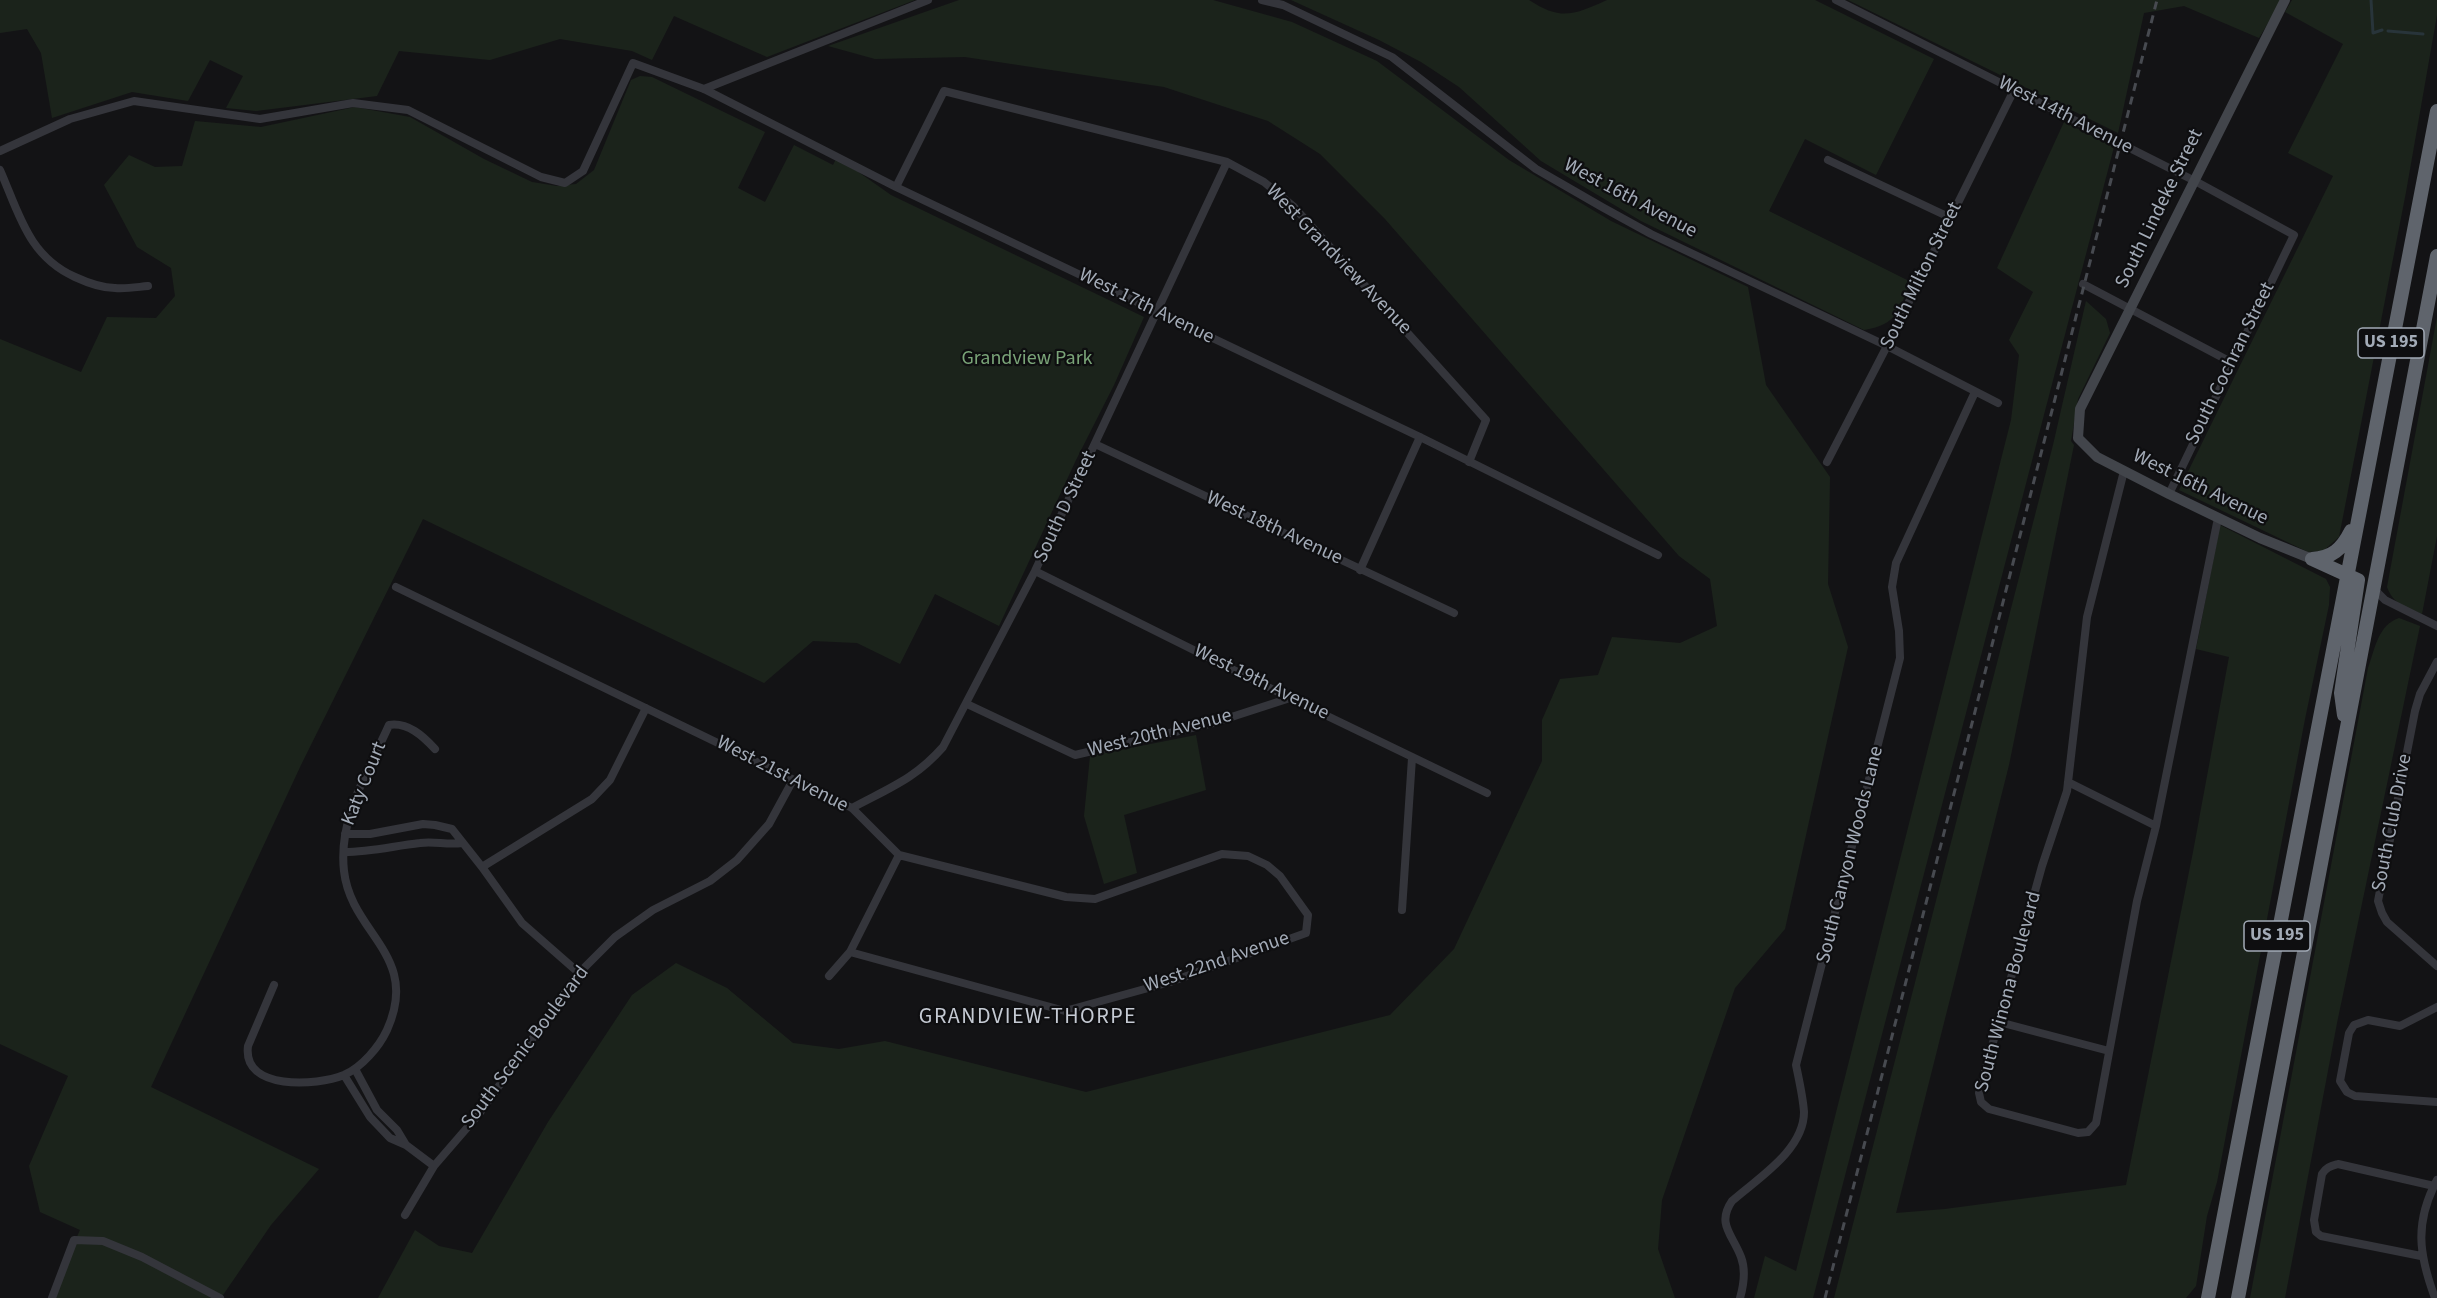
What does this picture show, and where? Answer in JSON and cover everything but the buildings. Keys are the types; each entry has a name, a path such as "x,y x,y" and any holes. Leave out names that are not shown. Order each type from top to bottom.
{"highway":[{"name":"US 195","path":"2208,1298 2246,1090 2321,718 2352,577 2358,518 2437,111"},
{"name":"US 195","path":"2238,1298 2437,256"},
{"path":"2312,559 2331,556 2343,546 2358,518"},
{"path":"2312,559 2373,588"},
{"path":"2312,559 2334,574 2337,580 2317,690 2321,718"},
{"path":"2346,726 2342,693 2352,577"}],"street":[{"path":"704,89 928,0"},
{"name":"West 16th Avenue","path":"1262,0 1283,5 1392,57 1536,169 1650,234 1887,346 1998,403"},
{"name":"West 14th Avenue","path":"1836,0 2195,181 2294,235"},
{"name":"South Lindeke Street","path":"2078,438 2080,409 2285,0"},
{"name":"West 17th Avenue","path":"0,151 70,119 134,101 260,119 353,103 408,110 541,177 565,183 583,171 633,63 704,89 896,187 1420,437 1658,555"},
{"name":"South Milton Street","path":"1827,462 2014,90"},
{"name":"West Grandview Avenue","path":"896,187 944,91 1227,162 1264,182 1293,206 1486,420 1469,462"},
{"path":"1828,160 1951,218"},
{"name":"South D Street","path":"852,808 910,778 930,762 943,747 1035,571 1227,162"},
{"path":"0,170 31,241 44,259 63,272 90,284 115,288 148,286"},
{"name":"South Cochran Street","path":"2169,494 2294,235"},
{"path":"2083,284 2231,362"},
{"name":"South Canyon Woods Lane","path":"1740,1298 1744,1284 1744,1271 1741,1257 1727,1229 1724,1217 1726,1209 1793,1147 1800,1134 1804,1112 1796,1065 1900,658 1899,631 1892,587 1896,563 1975,392"},
{"path":"1360,570 1420,437"},
{"name":"West 16th Avenue","path":"2078,438 2097,457 2124,471 2260,538 2312,559"},
{"name":"West 18th Avenue","path":"1095,444 1454,613"},
{"name":"South Winona Boulevard","path":"2124,471 2087,617 2064,804 2042,866 1999,1022 1979,1098 1984,1107 2078,1133 2088,1132 2096,1123 2137,901 2156,826 2218,518"},
{"name":"West 19th Avenue","path":"1035,571 1487,793"},
{"name":"West 21st Avenue","path":"396,587 852,808 899,855"},
{"path":"2373,588 2385,600 2437,626"},
{"name":"South Club Drive","path":"2437,662 2420,694 2415,711 2378,901 2387,922 2437,966"},
{"name":"West 20th Avenue","path":"967,704 1075,754 1213,723 1290,698"},
{"path":"482,867 592,799 610,780 646,708"},
{"name":"Katy Court","path":"274,985 248,1046 247,1054 262,1074 276,1080 296,1084 318,1083 355,1069 374,1051 387,1030 398,987 386,952 359,914 348,889 344,870 345,834 352,806 389,725 404,726 416,732 435,749"},
{"path":"1402,910 1412,758"},
{"name":"South Scenic Boulevard","path":"405,1215 434,1166 480,1114 579,973 615,937 653,910 710,881 737,860 770,824 793,780"},
{"path":"2068,782 2156,826"},
{"path":"345,834 370,834 412,826 435,825 452,829 522,923 579,973"},
{"path":"344,852 385,850 420,843 445,846 462,843"},
{"name":"West 22nd Avenue","path":"850,952 1065,1011 1170,982 1306,933 1308,915 1280,876 1267,865 1248,856 1222,854 1095,899 1066,897 899,855"},
{"path":"829,976 850,952 899,855"},
{"path":"2437,1006 2400,1026 2368,1020 2354,1025 2349,1033 2340,1081 2347,1092 2355,1096 2437,1102"},
{"path":"1999,1022 2109,1051"},
{"path":"355,1069 377,1110 397,1130 406,1145"},
{"path":"344,1075 370,1117 390,1138 406,1145 434,1166"},
{"path":"2421,1256 2328,1238 2316,1232 2314,1220 2322,1174 2325,1169 2338,1164 2435,1183 2424,1213 2421,1256 2435,1298"},
{"path":"52,1298 74,1240 103,1241 142,1257 220,1298"}],"green space":[{"path":"0,0 915,0 767,57 674,16 652,60 632,51 560,39 490,60 399,51 377,96 256,111 226,108 243,76 210,60 188,101 132,92 52,118 41,53 27,29 0,33"},
{"path":"959,0 1213,0 1292,22 1377,61 1509,160 1611,221 1748,287 1766,385 1830,477 1828,584 1848,647 1785,929 1735,988 1662,1200 1658,1249 1675,1298 378,1298 415,1230 439,1246 472,1253 548,1122 632,995 676,963 727,988 793,1043 839,1049 885,1041 1086,1092 1390,1015 1454,949 1542,761 1542,720 1560,679 1598,675 1612,637 1680,643 1717,626 1710,579 1679,556 1385,219 1320,154 1268,121 1164,87 965,57 875,59 828,46"},
{"path":"1291,0 1529,0 1550,11 1568,14 1607,0 1815,0 1934,59 1876,175 1805,139 1769,211 1911,282 1899,308 1891,320 1864,330 1641,221 1541,161 1459,87 1421,62"},
{"path":"1848,0 2282,0 2259,38 2184,6 2144,13 2118,133"},
{"path":"2292,0 2437,0 2437,15 2406,192 2339,537 2323,551 2308,552 2179,490 2333,176 2288,153 2343,44 2285,12"},
{"name":"Grandview Park","path":"640,76 652,77 765,132 738,188 765,202 794,145 833,165 837,157 891,195 1144,317 999,626 935,594 900,664 857,643 813,641 764,683 423,519 301,765 151,1087 319,1169 271,1225 221,1298 49,1298 80,1230 40,1212 29,1166 68,1076 0,1044 0,339 81,372 107,317 156,318 175,296 171,268 137,247 104,185 129,155 155,167 182,166 195,121 261,127 355,107 410,117 484,159 532,182 557,186 576,184 594,170 631,80"},
{"path":"2064,122 2114,147 1813,1298 1754,1298 1765,1256 1796,1271 2011,420 2019,355 2009,340 2033,292 1997,268"},
{"path":"2086,301 2106,319 2110,333 2078,399 2071,441 2074,445 2009,765 1896,1213 1945,1209 2126,1185 2193,852 2229,657 2196,649 2220,525 2326,579 2330,587 2329,605 2305,719 2217,1182 2207,1216 2196,1286 2186,1298 1834,1298 2053,445"},
{"path":"2437,317 2437,536 2422,614 2396,601 2387,587"},
{"path":"2399,618 2420,626 2337,1023 2285,1298 2250,1298 2368,668 2382,632 2392,621"},
{"path":"1196,735 1206,790 1124,815 1137,873 1104,884 1084,816 1090,756"}],"waterway":[{"path":"2371,0 2373,33 2382,30"},
{"path":"2388,31 2423,34"}],"railway":[{"path":"1825,1298 2157,0"}],"district":[{"name":"GRANDVIEW-THORPE","path":"1028,1018"}]}
